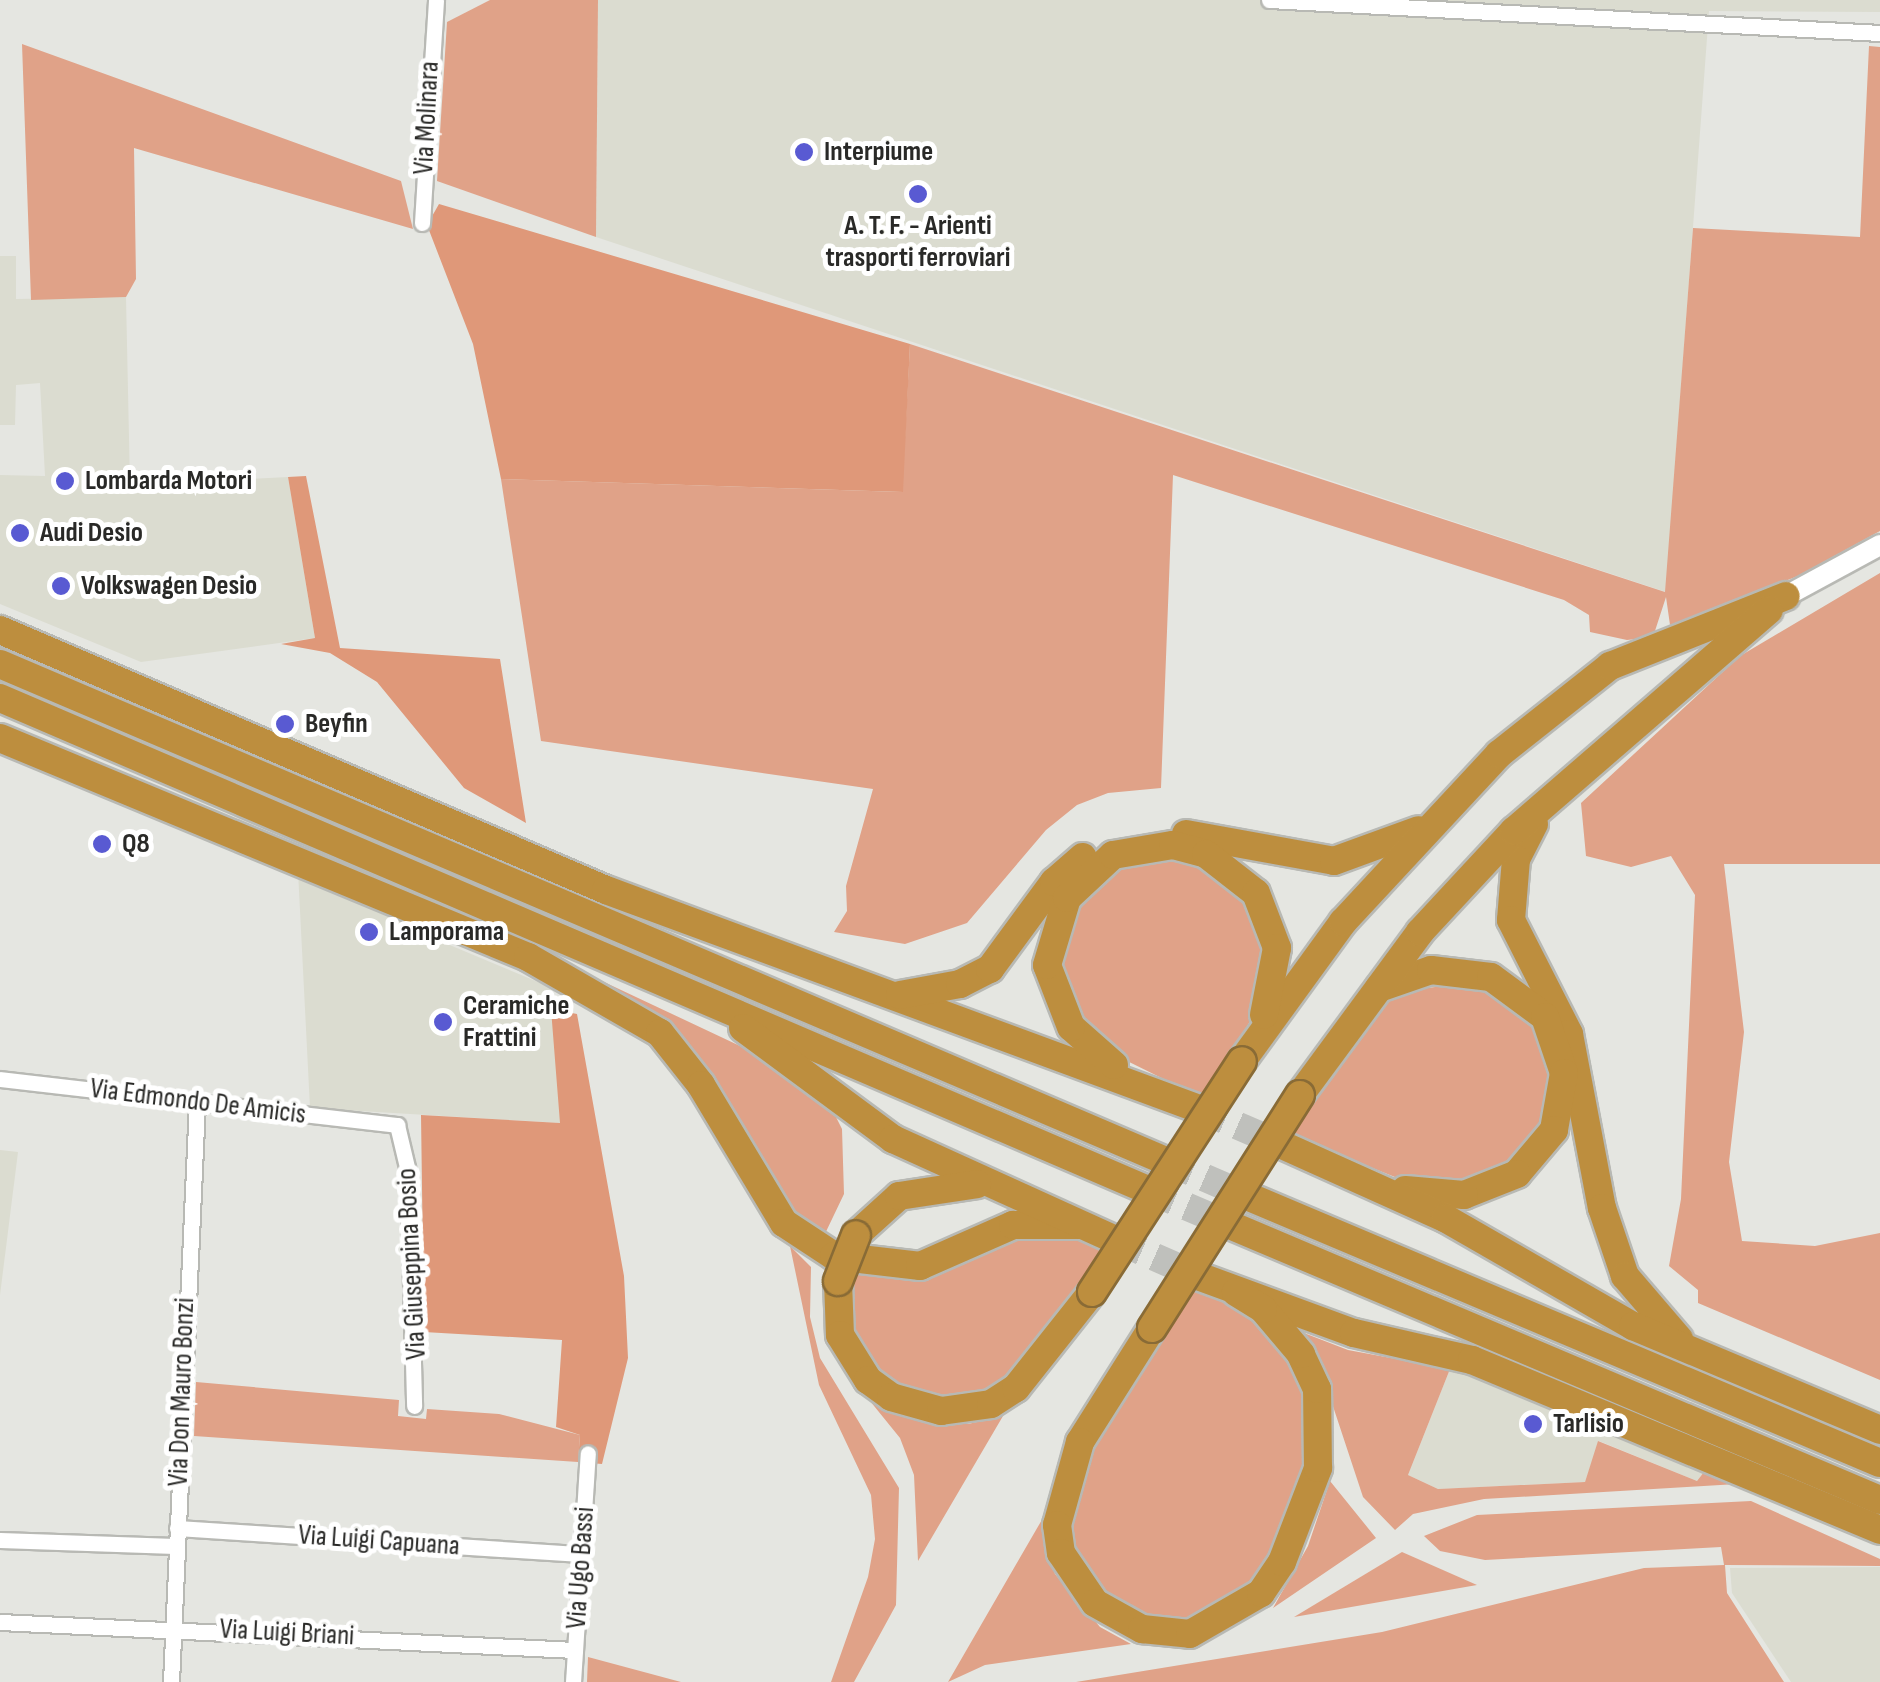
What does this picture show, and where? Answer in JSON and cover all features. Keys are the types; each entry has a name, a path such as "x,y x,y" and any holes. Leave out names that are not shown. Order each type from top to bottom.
{"highway":[{"path":"1236,1292 1262,1309 1301,1354 1317,1390 1318,1468 1282,1562 1261,1593 1190,1634 1142,1629 1094,1603 1061,1553 1057,1525 1080,1442 1300,1095 1375,990 1447,904 1576,774 1786,596"},
{"path":"988,1185 926,1186 900,1196 856,1235 838,1280 840,1335 868,1380 891,1397 941,1411 991,1404 1016,1388 1092,1292 1248,1051 1425,827 1610,666 1786,596"},
{"path":"0,630 606,890 881,994 998,1028 1200,1109"},
{"path":"0,664 1166,1161"},
{"path":"0,698 1148,1190"},
{"path":"0,738 528,958 598,994 660,1033 701,1085 784,1223 834,1256 868,1266 920,1266 1013,1224 1080,1225"},
{"path":"1576,774 1516,860 1511,920 1570,1034 1602,1208 1625,1276 1664,1327 1700,1355"},
{"path":"881,994 915,996 990,969 1054,882 1080,859 1129,836 1165,830 1334,861 1425,827"},
{"path":"1172,1097 1089,1047 1054,996 1052,931 1066,898 1113,855 1173,845 1206,854 1256,893 1277,948 1248,1051"},
{"path":"1337,1168 1433,1194 1494,1187 1538,1154 1563,1101 1558,1045 1522,993 1462,970 1418,973 1375,990"},
{"path":"706,1000 893,1140 1116,1240"},
{"path":"1280,1144 1337,1168 1700,1355 1880,1430"},
{"path":"1248,1196 1880,1463"},
{"path":"1230,1224 1880,1500"},
{"path":"1198,1276 1354,1333 1472,1360 1874,1531"}],"street":[{"name":"Via Molinara","path":"422,223 435,6 448,0"},
{"path":"1270,0 1880,33"},
{"path":"1786,596 1880,545"},
{"name":"Via Edmondo De Amicis","path":"0,1080 397,1125"},
{"name":"Via Don Mauro Bonzi","path":"171,1682 196,1103"},
{"name":"Via Giuseppina Bosio","path":"397,1125 408,1171 414,1406"},
{"name":"Via Ugo Bassi","path":"573,1682 588,1453"},
{"name":"Via Luigi Capuana","path":"177,1528 582,1554"},
{"path":"0,1540 176,1546"},
{"name":"Via Luigi Briani","path":"0,1622 174,1627 575,1650"}],"shaded area":[{"path":"490,0 598,0 596,237 437,181 447,22"},
{"path":"598,0 1880,0 1880,12 1709,11 1666,592 596,237"},
{"path":"22,44 401,181 413,229 134,148 136,279 126,297 31,300"},
{"path":"1869,46 1880,47 1880,531 1798,576 1670,625 1666,597 1653,637 1627,640 1590,632 1589,615 1564,600 1173,475 1161,788 1108,793 1077,805 1046,830 967,923 905,944 834,932 847,911 846,886 873,789 541,741 501,479 902,492 910,344 1665,592 1693,228 1860,237"},
{"path":"439,204 910,344 903,492 501,479 473,344 427,225"},
{"name":"Lombarda Motori","path":"0,256 16,256 16,299 126,297 130,485 288,477 315,638 141,662 0,604 0,475 45,476 40,383 16,385 15,425 0,425"},
{"path":"306,476 340,648 500,659 526,823 464,788 377,682 330,653 281,644 315,638 288,477"},
{"path":"1880,573 1880,864 1724,864 1744,1032 1729,1162 1742,1241 1815,1246 1880,1233 1880,1380 1698,1303 1698,1290 1669,1266 1681,1199 1695,895 1671,856 1631,867 1586,856 1581,803 1740,656"},
{"path":"1137,857 1196,860 1245,892 1269,943 1253,1016 1206,1100 1111,1053 1067,1002 1058,952 1066,921 1108,870"},
{"path":"298,871 425,922 421,933 550,987 561,1123 310,1108"},
{"path":"570,966 770,1060 830,1105 842,1129 844,1194 822,1240 803,1228 704,1075"},
{"path":"1482,981 1534,1017 1556,1073 1550,1119 1496,1179 1420,1187 1287,1134 1370,1014 1396,992"},
{"path":"551,1009 577,1014 624,1276 628,1358 602,1464 578,1462 580,1435 556,1427 562,1340 424,1332 421,1115 560,1123"},
{"path":"0,1150 18,1152 0,1295"},
{"path":"1061,1232 1110,1248 1004,1391 941,1405 888,1384 853,1342 848,1275 932,1273 1010,1237"},
{"path":"790,1246 811,1267 810,1317 820,1358 899,1488 896,1605 854,1682 831,1682 868,1577 875,1539 871,1495 819,1385"},
{"path":"1193,1283 1237,1303 1279,1339 1309,1394 1312,1463 1257,1590 1167,1628 1106,1604 1071,1547 1068,1514 1094,1439"},
{"path":"1291,1328 1348,1350 1450,1369 1408,1475 1438,1489 1585,1482 1598,1441 1697,1481 1704,1472 1737,1484 1484,1499 1413,1514 1395,1530 1363,1497 1322,1373"},
{"path":"1452,1364 1704,1472 1697,1481 1599,1441 1585,1482 1438,1489 1408,1475"},
{"path":"853,1380 900,1416 968,1424 1003,1416 918,1561 914,1475 900,1438"},
{"path":"196,1382 399,1400 398,1416 426,1419 427,1409 499,1414 580,1435 578,1462 194,1436"},
{"path":"1330,1481 1376,1538 1273,1608 1308,1546"},
{"path":"1751,1501 1880,1559 1880,1566 1725,1565 1727,1593 1784,1682 1076,1682 1382,1632 1644,1568 1724,1565 1721,1547 1485,1560 1440,1551 1424,1536 1477,1515"},
{"path":"1047,1511 1045,1543 1055,1574 1100,1627 1131,1644 985,1665 948,1682"},
{"path":"1402,1552 1477,1585 1294,1617"},
{"path":"1880,1567 1880,1682 1791,1682 1732,1593 1730,1568"},
{"path":"588,1657 681,1682 587,1682"}],"tunnel":[{"path":"1199,1109 1280,1144"},
{"path":"1166,1161 1247,1196"},
{"path":"1148,1190 1230,1225"},
{"path":"1116,1240 1198,1276"}],"place":[{"name":"Interpiume","path":"804,152"},
{"name":"A. T. F. - Arienti trasporti ferroviari","path":"918,194"},
{"name":"Lombarda Motori","path":"65,481"},
{"name":"Audi Desio","path":"20,533"},
{"name":"Volkswagen Desio","path":"61,586"},
{"name":"Beyfin","path":"285,724"},
{"name":"Q8","path":"102,844"},
{"name":"Lamporama","path":"369,932"},
{"name":"Ceramiche Frattini","path":"443,1022"},
{"name":"Tarlisio","path":"1533,1424"}]}
